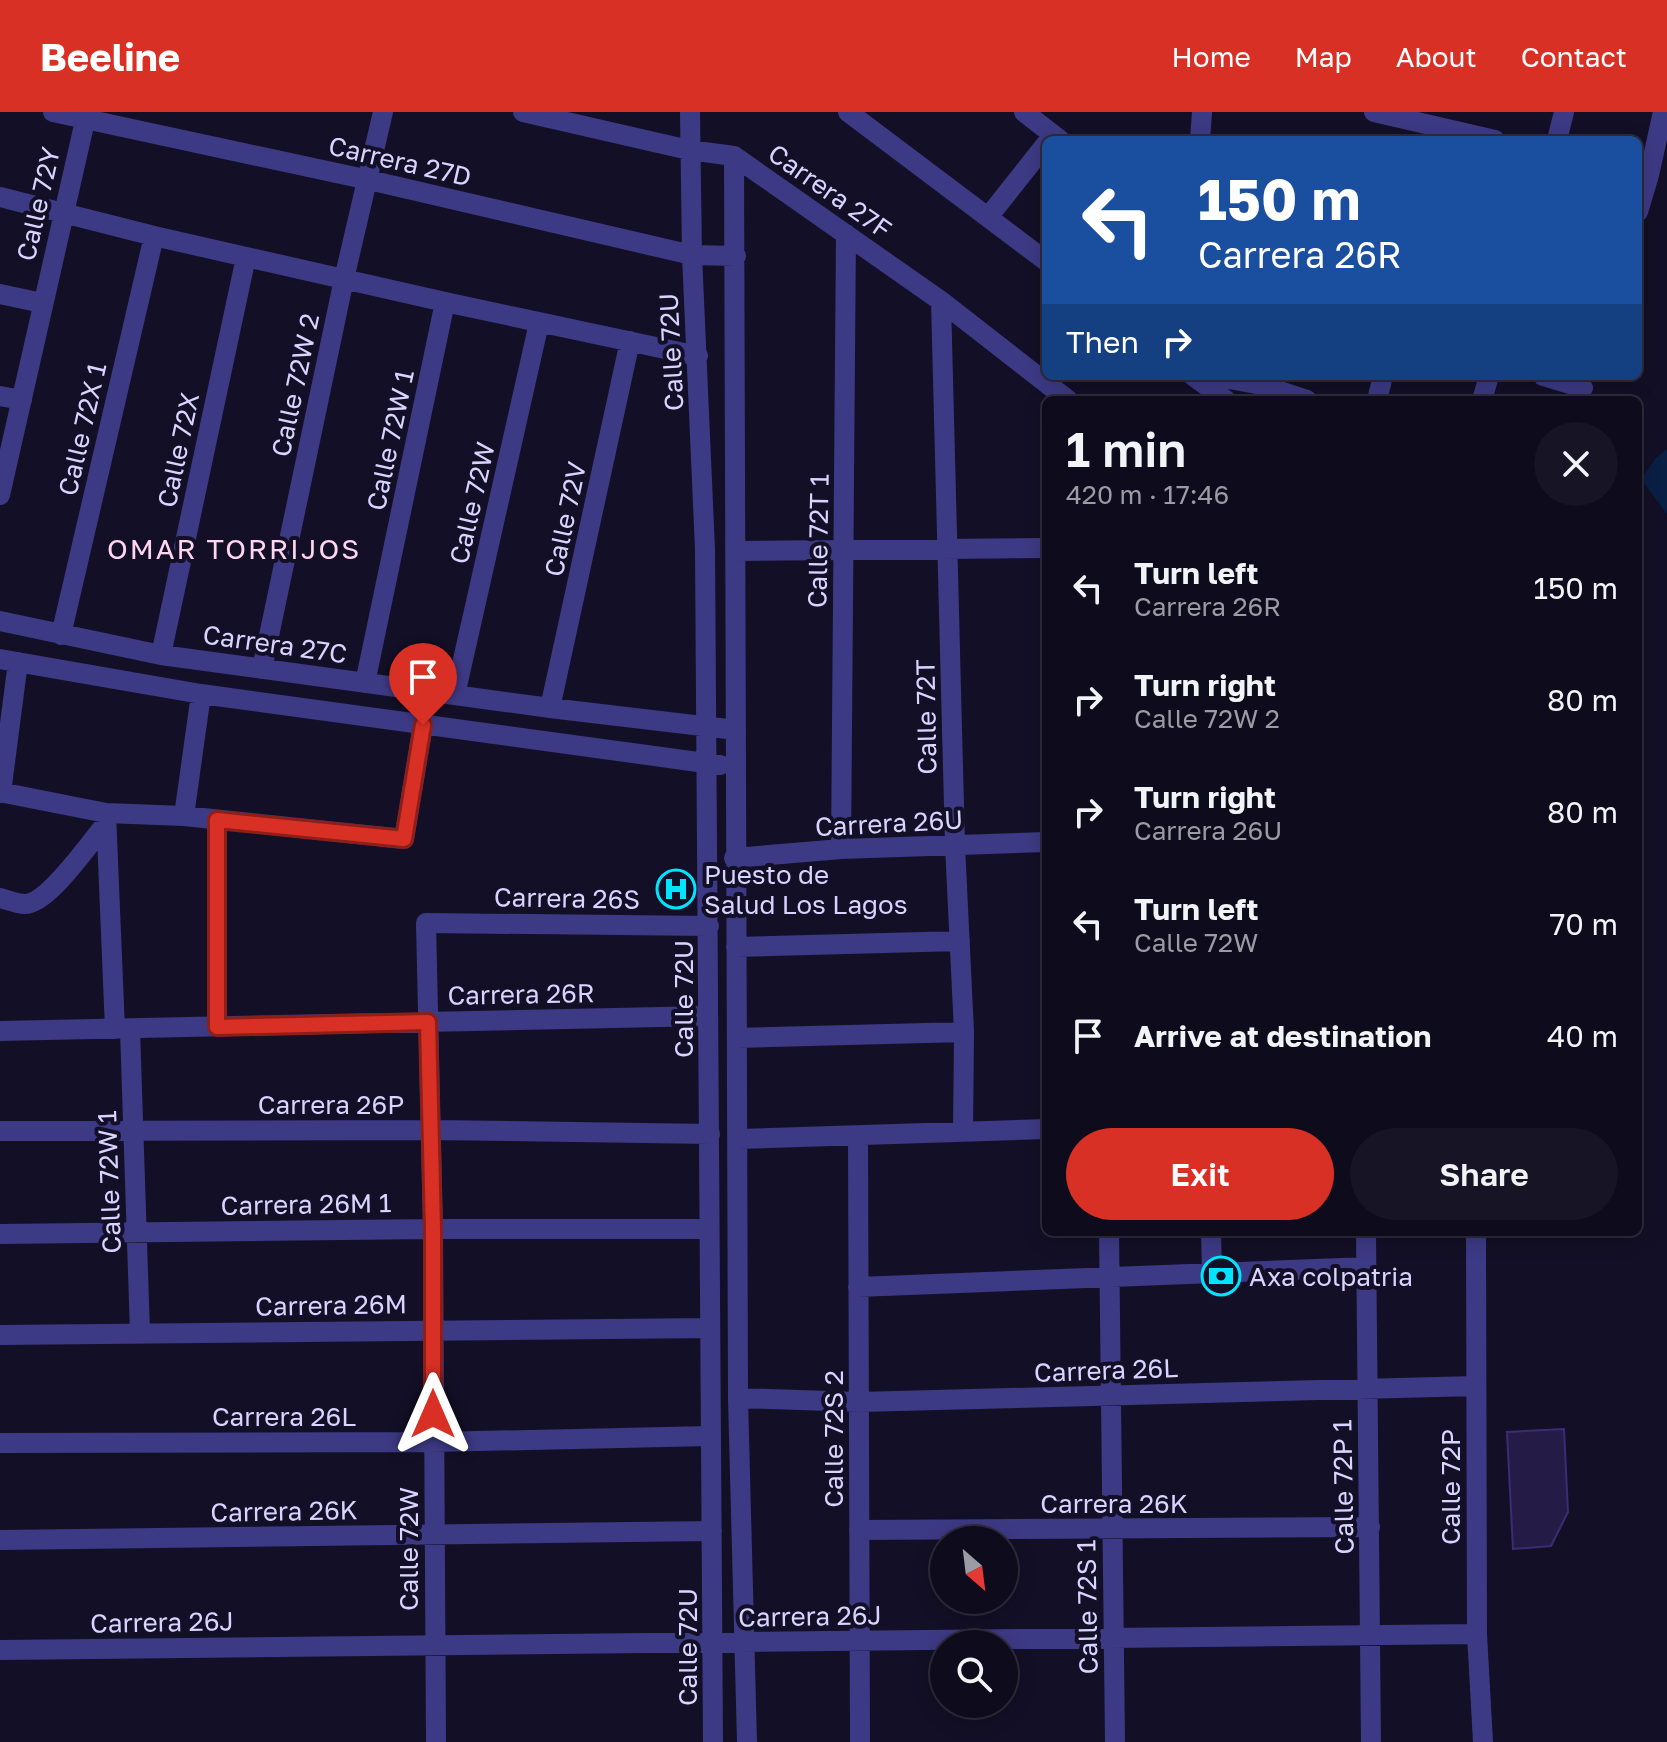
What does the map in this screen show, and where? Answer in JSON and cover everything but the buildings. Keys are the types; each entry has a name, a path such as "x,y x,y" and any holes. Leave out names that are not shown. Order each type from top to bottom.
{"street":[{"name":"Carrera 27D","path":"53,112 86,116 692,255 736,256"},
{"name":"Calle 72W 2","path":"262,669 344,279 383,112"},
{"name":"Carrera 27F","path":"523,112 689,150 734,156 941,301 1049,393"},
{"name":"Calle 72U","path":"690,112 692,255 705,549 713,1742"},
{"path":"848,112 1042,258"},
{"path":"1024,112 1048,136"},
{"path":"1200,136 1202,112"},
{"path":"1374,112 1481,136"},
{"path":"1558,136 1564,112"},
{"path":"1642,201 1651,176 1663,112"},
{"name":"Calle 72Y","path":"0,492 86,116"},
{"path":"989,216 1042,152"},
{"name":"Calle 72U","path":"734,156 738,1398 747,1742"},
{"path":"0,197 246,257 698,356"},
{"name":"Calle 72T 1","path":"841,849 846,234"},
{"name":"Calle 72X 1","path":"61,635 154,236"},
{"name":"Calle 72X","path":"161,655 246,257"},
{"path":"0,294 42,303"},
{"name":"Calle 72T","path":"941,301 955,845 964,1032 963,1132"},
{"name":"Calle 72W 1","path":"365,683 445,302"},
{"name":"Calle 72W","path":"455,695 539,323"},
{"name":"Calle 72V","path":"550,708 630,341"},
{"path":"1198,380 1220,396"},
{"path":"1235,380 1295,396"},
{"path":"1556,380 1583,388"},
{"path":"0,396 22,400"},
{"path":"736,551 1042,548"},
{"name":"Carrera 27C","path":"0,621 161,655 736,730"},
{"path":"423,725 404,839 184,816 106,819 1,792 9,660 201,694 734,767"},
{"path":"184,816 201,694"},
{"path":"0,898 23,904 36,902 48,892 106,819"},
{"path":"106,819 122,1029"},
{"path":"217,820 217,1027"},
{"name":"Carrera 26U","path":"734,858 841,849 1042,842"},
{"name":"Calle 72W","path":"426,923 432,1130 436,1742"},
{"name":"Carrera 26S","path":"426,923 709,926"},
{"path":"736,947 960,941"},
{"name":"Carrera 26R","path":"0,1031 708,1016"},
{"name":"Calle 72W 1","path":"122,1029 133,1131 140,1333"},
{"path":"737,1038 964,1032"},
{"path":"739,1139 1042,1129"},
{"name":"Carrera 26P","path":"0,1131 432,1130 710,1134"},
{"name":"Calle 72S 2","path":"858,1136 860,1742"},
{"name":"Carrera 26M 1","path":"0,1234 709,1229"},
{"name":"Calle 72S 1","path":"1109,1236 1115,1742"},
{"path":"1211,1236 1212,1273"},
{"name":"Calle 72P 1","path":"1366,1236 1371,1742"},
{"name":"Calle 72P","path":"1476,1236 1477,1634 1483,1742"},
{"path":"858,1287 1367,1267"},
{"name":"Carrera 26M","path":"0,1335 710,1328"},
{"name":"Carrera 26L","path":"738,1398 859,1402 1476,1386"},
{"name":"Carrera 26L","path":"0,1443 433,1442 711,1436"},
{"name":"Carrera 26K","path":"859,1530 1370,1527"},
{"name":"Carrera 26K","path":"0,1540 712,1531"},
{"name":"Carrera 26J","path":"0,1650 1477,1634"}],"water":[{"path":"1667,449 1667,514 1642,480 1656,458"}],"place":[{"name":"Puesto de Salud Los Lagos","path":"676,889"},
{"name":"Axa colpatria","path":"1221,1276"}],"district":[{"name":"OMAR TORRIJOS","path":"234,548"}],"route":[{"path":"423,725 404,839 217,820 217,1027 428,1022 433,1414"}]}
